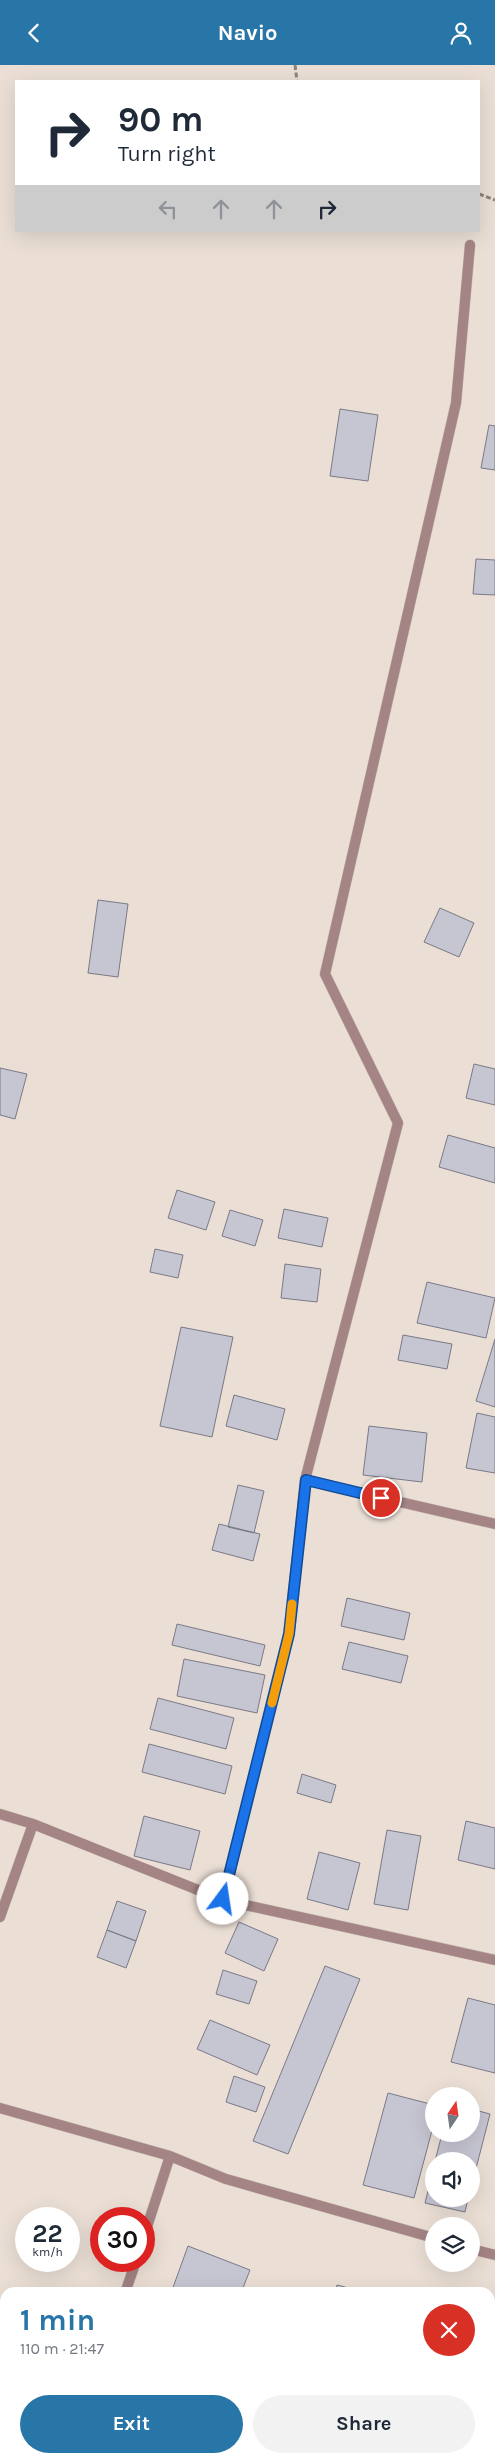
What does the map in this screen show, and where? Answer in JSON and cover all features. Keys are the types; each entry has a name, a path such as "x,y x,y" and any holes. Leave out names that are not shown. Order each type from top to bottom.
{"street":[{"path":"223,1899 289,1634 306,1480 398,1123 324,975 456,403 470,245"},
{"path":"306,1480 495,1524"},
{"path":"0,1813 33,1824 223,1899 495,1960"},
{"path":"0,1917 33,1824"},
{"path":"0,2108 170,2156 226,2179 425,2235"},
{"path":"153,2207 170,2156"},
{"path":"480,2251 495,2255"},
{"path":"128,2287 133,2272"}],"path":[{"path":"295,65 297,80"},
{"path":"480,194 495,200"}],"building":[{"path":"340,409 378,415 368,481 330,476"},
{"path":"489,425 495,426 495,470 481,468"},
{"path":"476,559 495,560 495,595 473,594"},
{"path":"98,900 128,904 118,977 88,973"},
{"path":"440,908 474,923 459,957 424,942"},
{"path":"474,1064 495,1069 495,1105 466,1098"},
{"path":"0,1068 27,1074 15,1119 0,1115"},
{"path":"448,1135 495,1148 495,1183 439,1167"},
{"path":"177,1190 215,1202 206,1230 168,1218"},
{"path":"284,1209 328,1218 322,1247 278,1238"},
{"path":"230,1210 263,1220 255,1246 222,1236"},
{"path":"155,1249 183,1255 178,1278 150,1272"},
{"path":"285,1264 321,1269 317,1302 281,1298"},
{"path":"427,1282 495,1298 486,1338 417,1323"},
{"path":"181,1327 233,1337 212,1437 160,1426"},
{"path":"403,1335 452,1344 447,1369 398,1360"},
{"path":"495,1339 495,1407 476,1401"},
{"path":"234,1395 285,1409 277,1440 226,1426"},
{"path":"477,1413 495,1417 495,1473 466,1468"},
{"path":"369,1426 427,1433 422,1482 363,1475"},
{"path":"238,1485 264,1491 254,1533 228,1527"},
{"path":"219,1524 260,1534 253,1561 212,1550"},
{"path":"347,1598 410,1613 404,1640 341,1626"},
{"path":"177,1624 265,1645 260,1666 172,1645"},
{"path":"349,1642 408,1656 401,1683 342,1669"},
{"path":"184,1659 265,1675 257,1713 177,1696"},
{"path":"158,1698 234,1718 226,1749 150,1729"},
{"path":"149,1744 232,1766 225,1794 142,1772"},
{"path":"302,1774 336,1785 331,1803 297,1793"},
{"path":"144,1816 200,1831 190,1870 134,1856"},
{"path":"466,1821 495,1828 495,1869 458,1860"},
{"path":"387,1830 421,1836 408,1910 374,1904"},
{"path":"319,1852 360,1863 348,1910 307,1899"},
{"path":"117,1901 146,1911 136,1941 107,1930"},
{"path":"239,1922 278,1939 264,1971 225,1953"},
{"path":"107,1930 136,1941 126,1968 97,1957"},
{"path":"325,1966 360,1979 288,2154 253,2141"},
{"path":"223,1970 257,1981 249,2004 216,1994"},
{"path":"468,1998 495,2005 495,2073 451,2062"},
{"path":"210,2020 270,2045 257,2075 197,2049"},
{"path":"234,2076 265,2087 256,2112 226,2102"},
{"path":"388,2093 425,2103 425,2143 429,2143 414,2198 363,2185"},
{"path":"480,2111 490,2114 480,2153 437,2152 440,2143 480,2143"},
{"path":"443,2207 466,2207 465,2212"},
{"path":"188,2246 250,2270 243,2287 173,2287"}],"slow traffic":[{"path":"272,1703 289,1634 292,1604"}],"route":[{"path":"223,1899 289,1634 306,1480 381,1498"}]}
